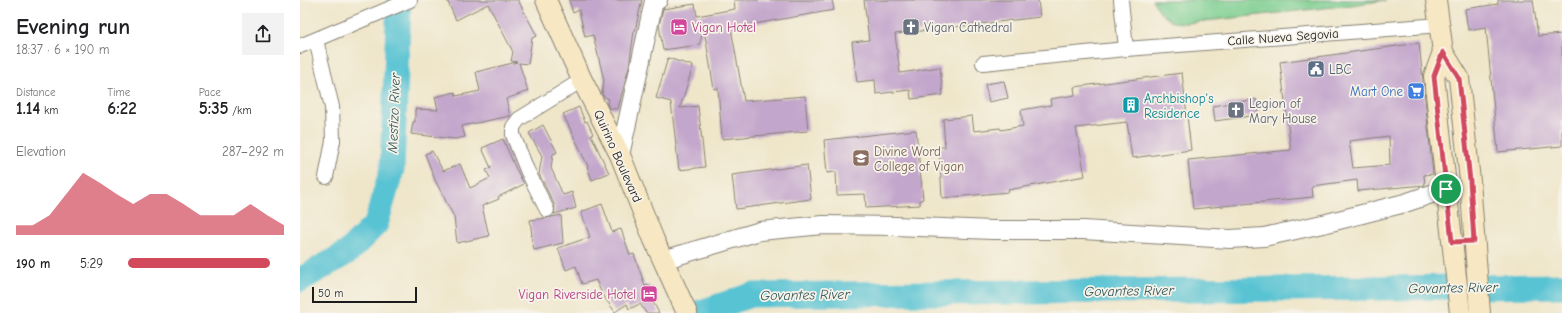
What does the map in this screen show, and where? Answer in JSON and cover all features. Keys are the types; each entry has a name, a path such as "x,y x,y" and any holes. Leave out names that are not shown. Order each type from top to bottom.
{"main road":[{"name":"Quirino Boulevard","path":"546,0 582,80 620,155 654,240 687,313"},
{"path":"1436,0 1443,52 1459,78 1470,181 1480,313"},
{"path":"1443,52 1434,76 1460,313"},
{"path":"1453,248 1474,247"}],"street":[{"path":"300,46 410,0"},
{"path":"620,155 655,0"},
{"path":"1121,0 1126,49"},
{"name":"Calle Nueva Segovia","path":"983,63 1126,49 1440,25"},
{"path":"316,40 332,107 333,141 326,177"},
{"path":"547,210 527,170 513,135 513,127 519,119 582,80"},
{"path":"663,260 760,231 822,225 992,230 1083,230 1230,239 1264,237 1405,203 1446,189"}],"green space":[{"path":"1152,0 1386,0 1187,23 1173,22 1162,14"}],"building":[{"path":"447,0 518,0 537,36 532,38 528,64 519,63 528,91 506,99 510,116 462,126 465,137 455,139 411,134 413,122 415,122 415,109 438,110 435,97 455,92 456,96 480,91 476,72 517,62 511,61 513,52 488,4 456,20"},
{"path":"569,0 642,0 634,31 629,67 618,109 609,108 607,103 609,99 604,97 602,94 604,80 593,35 585,37 579,10 573,13"},
{"path":"734,0 832,0 834,10 731,28 744,101 805,96 808,131 722,139 718,88 714,89 704,29 699,45 663,50 659,25 663,9 695,4 697,16 735,9"},
{"path":"864,0 1038,0 1040,17 895,34 900,73 940,67 943,95 911,99 910,90 876,94 875,80 857,82 852,42 869,40"},
{"path":"1498,0 1533,0 1538,36 1562,34 1562,146 1498,152 1486,27 1468,30 1465,9 1498,4"},
{"path":"1419,43 1433,174 1424,175 1425,185 1358,191 1357,180 1312,186 1313,197 1193,209 1188,160 1291,150 1280,62","holes":["1389,136 1390,165 1353,168 1349,141"]},
{"path":"668,58 693,66 680,108 698,106 705,167 679,170 671,102 656,98"},
{"path":"1182,73 1191,150 1132,158 1127,122 1076,128 1085,176 1008,190 1009,192 942,198 939,147 945,147 943,119 972,116 974,131 1000,128 1001,130 1023,126 1021,110 1051,105 1050,99 1075,95 1074,87"},
{"path":"1004,81 1008,98 989,102 985,84"},
{"name":"Legion of Mary House","path":"1256,99 1258,115 1215,121 1213,106"},
{"path":"579,107 585,122 587,121 593,134 591,135 609,173 592,180 588,166 563,114"},
{"path":"543,125 557,152 553,154 551,168 563,195 572,192 576,208 554,214 555,206 539,174 542,156 529,133"},
{"path":"916,130 923,199 920,200 920,205 866,208 865,194 837,195 836,172 827,173 824,140"},
{"path":"503,139 524,184 498,197 499,199 482,206 489,236 457,243 454,217 435,180 425,154 432,151 443,171 460,164 470,188 490,178 486,170 491,168 482,148"},
{"path":"807,165 811,199 736,209 732,175"},
{"path":"602,204 612,232 621,229 630,255 634,254 645,286 649,285 657,300 653,302 659,313 646,313 640,304 629,309 627,304 615,312 602,294 596,280 582,284 576,266 566,270 558,248 590,237 581,212"},
{"path":"561,215 563,243 534,250 530,220"}],"waterway":[{"name":"Mestizo River","path":"300,280 348,252 376,224 392,169 399,0"},
{"name":"Govantes River","path":"698,313 751,295 1562,286"}],"place":[{"name":"Vigan Hotel","path":"679,27"},
{"name":"Vigan Cathedral","path":"911,27"},
{"name":"LBC","path":"1316,69"},
{"name":"Mart One","path":"1416,91"},
{"name":"Archbishop's Residence","path":"1131,105"},
{"name":"Legion of Mary House","path":"1236,110"},
{"name":"Divine Word College of Vigan","path":"861,158"},
{"name":"Vigan Riverside Hotel","path":"649,294"}],"route":[{"path":"1443,52 1459,78 1470,181 1474,241 1452,242 1446,189 1434,76 1443,52"}]}
